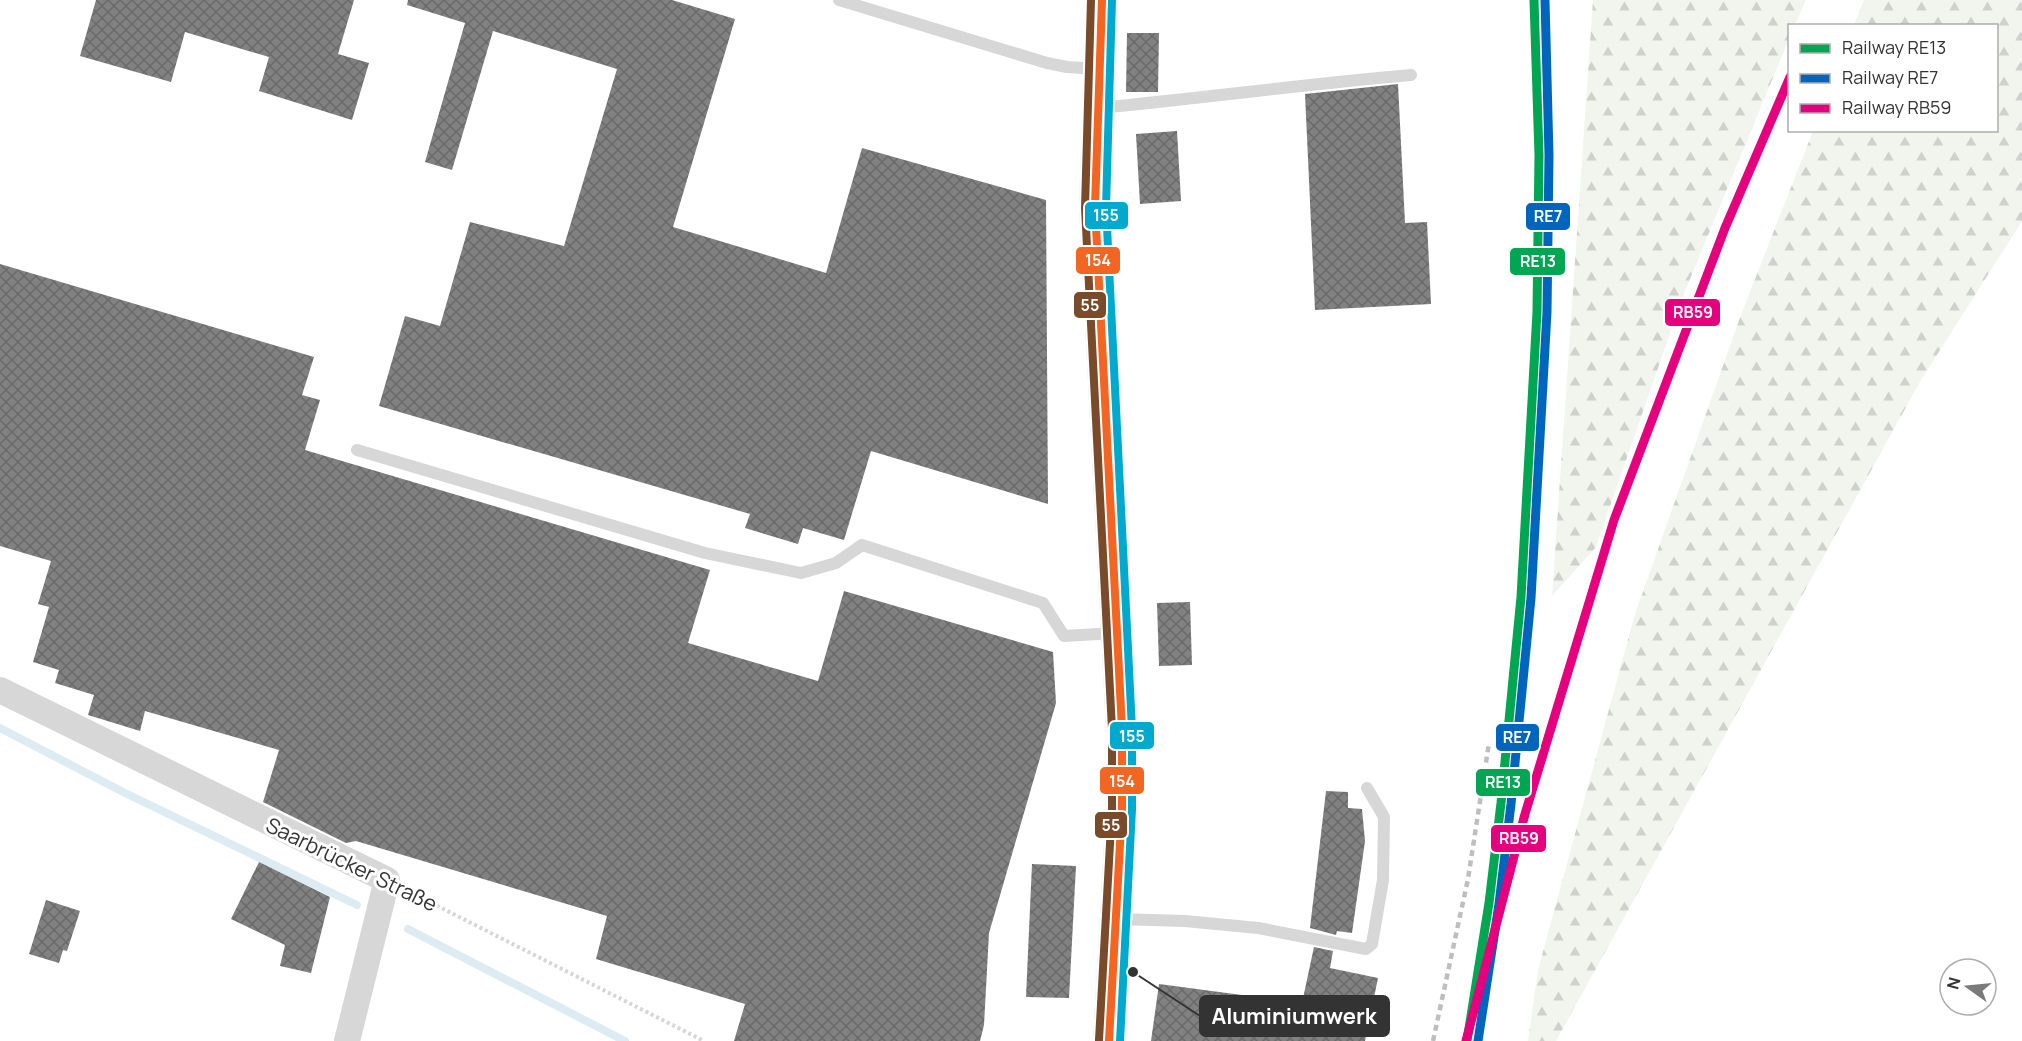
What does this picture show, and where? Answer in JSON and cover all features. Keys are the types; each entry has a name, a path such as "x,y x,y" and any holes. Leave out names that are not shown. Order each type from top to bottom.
{"street":[{"path":"1102,0 1095,207 1122,729 1122,808 1109,1041"},
{"name":"Saarbrücker Straße","path":"0,690 387,880"},
{"path":"347,1041 387,880"}],"lane":[{"path":"839,0 1047,63 1099,69"},
{"path":"1097,108 1203,98 1308,84 1411,75"},
{"path":"357,450 705,553 801,573 836,563 862,545 1043,603 1064,636 1116,633"},
{"path":"1116,919 1185,921 1258,928 1366,949 1372,944 1383,880 1384,817 1367,788"}],"path":[{"name":"Saarbrücker Straße","path":"387,880 704,1041"}],"green space":[{"path":"1593,0 1806,0 1795,24 1788,24 1788,41 1683,296 1596,547 1552,596"},
{"path":"1864,0 2022,0 2022,221 1921,380 1556,1041 1528,1041 1538,970 1635,614 1741,315 1813,132 1998,132 1998,24 1854,24"}],"building":[{"path":"96,0 354,0 338,54 369,63 352,120 259,91 269,57 185,32 171,82 80,56"},
{"path":"408,0 672,0 735,19 673,227 826,273 862,148 1046,200 1048,504 871,451 844,540 803,528 798,544 745,528 750,514 379,406 405,316 440,326 470,222 564,246 617,69 493,31 452,170 425,162 465,23 407,5"},
{"path":"1127,33 1159,33 1158,92 1126,92"},
{"path":"1398,84 1405,223 1427,222 1431,304 1315,310 1305,94"},
{"path":"1177,131 1181,201 1140,204 1136,134"},
{"path":"0,264 314,357 302,395 320,400 305,450 710,570 688,643 818,681 844,591 1053,652 1056,703 989,933 984,1025 980,1041 734,1041 745,1004 596,959 607,916 356,841 346,843 263,802 279,750 145,711 140,731 88,715 94,695 55,683 59,670 33,662 49,607 38,604 51,561 0,546"},
{"path":"1190,602 1192,665 1159,666 1157,603"},
{"path":"1326,791 1348,792 1348,808 1362,809 1365,841 1352,933 1337,931 1336,935 1310,928"},
{"path":"259,862 330,897 311,973 280,966 285,945 231,919"},
{"path":"1032,864 1076,866 1069,998 1026,997"},
{"path":"46,900 80,911 67,951 63,950 59,963 29,954"},
{"path":"1314,947 1333,951 1330,968 1378,978 1365,1041 1151,1041 1159,984 1302,1003"}],"waterway":[{"path":"0,728 125,793 357,905"},
{"path":"408,929 625,1041"}],"railway":[{"path":"1433,1041 1468,879 1489,743"}],"rail line":[{"name":"RE13","path":"1467,1041 1489,903 1521,597 1537,312 1539,155 1534,0"},
{"name":"RE7","path":"1478,1041 1499,904 1511,804 1531,598 1547,312 1549,155 1545,0"},
{"name":"RB59","path":"1466,1041 1525,814 1614,520 1725,228 1788,82"}],"transit line":[{"name":"55","path":"1091,0 1085,208 1112,729 1112,808 1099,1040"},
{"name":"154","path":"1102,0 1095,207 1122,729 1122,808 1109,1041"},
{"name":"155","path":"1112,0 1106,207 1132,729 1132,809 1120,1041"}],"place":[{"name":"Aluminiumwerk","path":"1133,972"}]}
